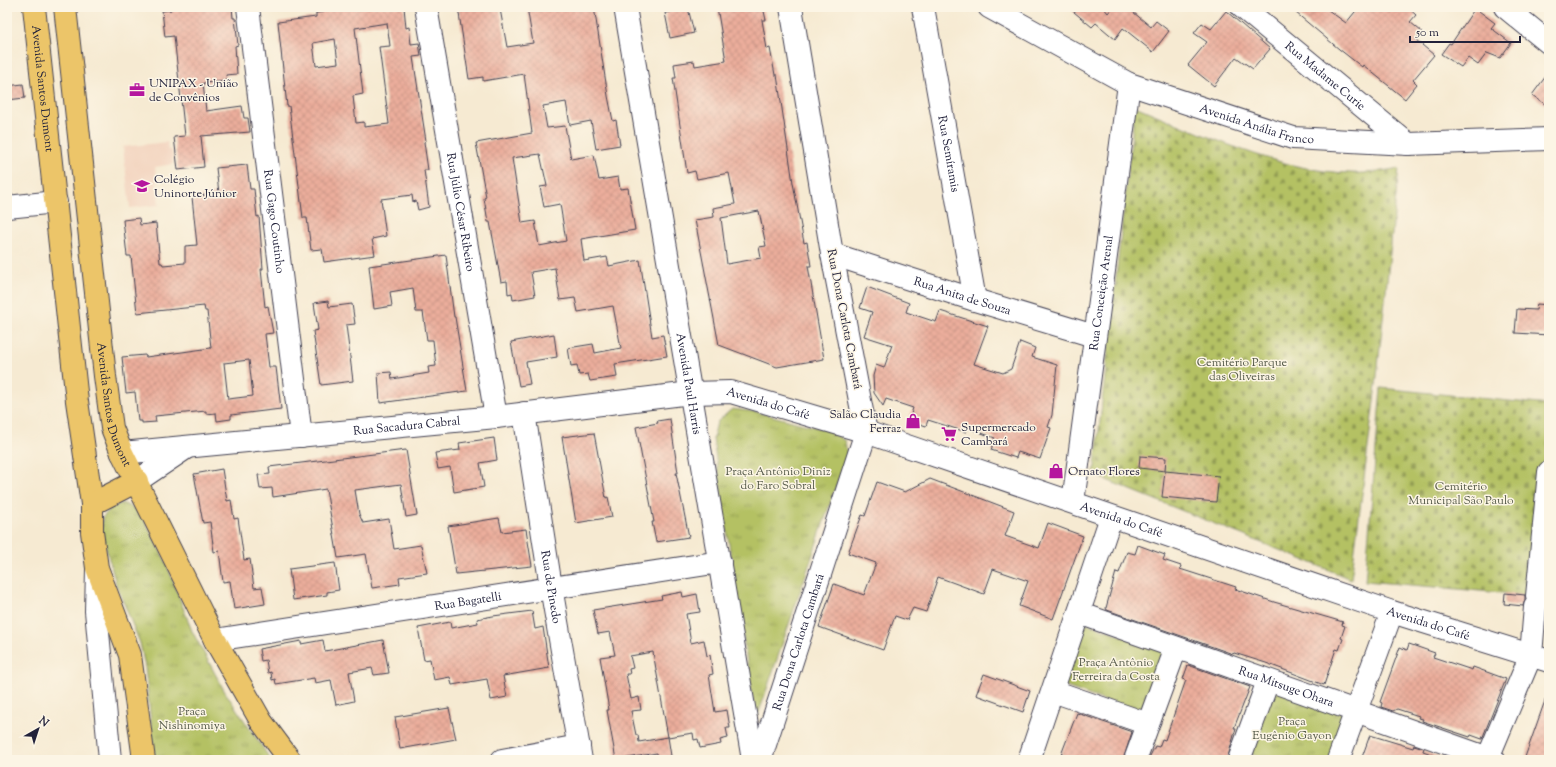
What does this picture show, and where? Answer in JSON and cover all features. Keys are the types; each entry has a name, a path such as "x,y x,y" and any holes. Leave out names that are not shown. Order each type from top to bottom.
{"main road":[{"name":"Avenida Santos Dumont","path":"34,7 47,204 92,504 92,532 97,568 130,655 144,760"},
{"name":"Avenida Santos Dumont","path":"65,7 112,428 119,447 215,640 261,721 290,760"},
{"path":"77,401 89,419 97,444 119,447"},
{"path":"92,504 137,481"}],"street":[{"name":"Rua Gago Coutinho","path":"248,7 301,436"},
{"name":"Rua Júlio César Ribeiro","path":"426,7 496,417"},
{"name":"Avenida Paul Harris","path":"625,7 753,760"},
{"name":"Rua Dona Carlota Cambará","path":"760,760 866,432 832,254 790,7"},
{"name":"Rua Semíramis","path":"923,7 975,300"},
{"name":"Avenida Anália Franco","path":"989,7 1129,84 1293,138 1408,144 1549,139"},
{"name":"Rua Madame Curie","path":"1242,7 1408,144"},
{"path":"1505,7 1549,42"},
{"name":"Rua Conceição Arenal","path":"1073,502 1094,336 1129,84"},
{"path":"7,207 47,204"},
{"name":"Rua Anita de Souza","path":"832,254 1094,336"},
{"name":"Avenida do Café","path":"691,393 731,392 866,432 1392,612 1540,658"},
{"name":"Rua Sacadura Cabral","path":"119,447 189,446 301,436 496,417 691,393"},
{"name":"Rua de Pinedo","path":"524,413 550,587 580,753"},
{"path":"137,481 189,446"},
{"path":"1490,759 1540,658 1536,601 1549,472"},
{"path":"1029,760 1111,517"},
{"name":"Rua Bagatelli","path":"215,640 550,587 720,562"},
{"path":"97,568 96,611 110,760"},
{"path":"1338,760 1392,612"},
{"name":"Rua Mitsuge Ohara","path":"1079,613 1490,759"},
{"path":"1135,760 1176,648"},
{"path":"1243,759 1268,680"},
{"path":"1053,691 1148,724"},
{"path":"502,760 580,753"}],"shaded area":[{"name":"Colégio Uninorte Júnior","path":"167,142 168,150 172,150 173,164 155,167 159,205 130,208 123,147"}],"green space":[{"name":"Cemitério Parque das Oliveiras","path":"1135,106 1213,139 1296,166 1324,171 1357,173 1399,168 1376,385 1351,579 1094,475"},
{"name":"Cemitério Municipal São Paulo","path":"1381,388 1549,405 1549,597 1365,581"},
{"name":"Praça Antônio Diniz do Faro Sobral","path":"732,409 757,412 830,431 845,441 847,454 756,721 713,439 717,422"},
{"name":"Praça Nishinomiya","path":"123,503 140,512 165,560 192,631 225,692 271,760 155,760 145,667 140,643 116,584 101,530 103,517 112,507"},
{"name":"Praça Antônio Ferreira da Costa","path":"1083,622 1166,651 1144,715 1061,685"},
{"name":"Praça Eugênio Gayon","path":"1273,688 1349,715 1332,760 1269,760 1248,753"}],"building":[{"path":"171,7 232,7 233,18 235,18 238,45 235,46 237,74 226,75 227,81 203,83 206,111 242,106 244,118 248,118 250,132 201,136 204,167 178,170 174,137 185,136 174,36 165,37 162,11 171,10"},
{"path":"323,7 404,7 406,28 409,27 411,44 419,43 421,56 413,57 426,141 424,142 428,170 424,170 429,207 418,210 416,201 413,202 412,195 381,199 386,236 372,239 375,255 324,262 322,249 311,250 307,218 303,218 289,106 287,106 278,22 316,17 316,13 324,12","holes":["387,23 390,46 379,47 389,124 364,127 364,122 356,123 353,96 363,94 355,28","335,39 338,63 316,66 313,43"]},
{"path":"458,7 490,7 490,10 500,9 507,47 533,43 527,7 594,7 608,96 613,121 616,120 620,145 596,149 591,121 570,125 566,102 543,106 547,128 565,126 571,159 594,155 599,180 618,177 620,189 628,188 635,230 581,239 584,261 607,257 609,266 640,260 652,337 663,335 667,356 615,364 617,377 590,381 588,374 579,375 577,365 571,366 568,348 593,344 595,353 621,348 613,306 578,312 575,298 560,300 555,268 531,272 535,296 513,300 512,293 508,294 507,281 501,282 490,222 488,222 484,198 486,197 476,143 532,133 524,74 483,81 483,77 469,79","holes":["540,154 547,186 540,187 544,207 560,204 566,241 539,246 535,221 522,223 512,158"]},
{"path":"717,7 763,7 766,20 762,20 767,49 770,48 775,75 777,75 793,183 804,243 807,242 811,266 808,266 824,359 777,367 719,345 695,220 714,217 713,208 735,204 729,173 697,179 695,171 687,173 673,78 676,78 674,64 694,61 695,66 726,61","holes":["759,211 766,246 759,247 761,258 727,264 721,218"]},
{"path":"1068,7 1103,7 1108,13 1113,7 1127,7 1151,27 1156,21 1169,31 1153,52 1123,28 1115,39 1096,23 1092,27"},
{"path":"1289,7 1324,7 1346,23 1359,7 1407,7 1416,15 1410,22 1422,32 1416,40 1434,55 1413,80 1417,84 1405,99 1363,65 1362,67 1339,49"},
{"path":"688,8 694,33 670,38 665,13"},
{"path":"1475,8 1495,23 1491,28 1511,43 1500,58 1487,53 1478,65 1468,58 1461,67 1441,54 1449,43 1451,44"},
{"path":"1226,11 1270,49 1253,69 1236,57 1214,86 1188,65 1207,42 1194,33 1202,23 1211,29"},
{"path":"1549,72 1549,107 1532,95"},
{"path":"23,84 25,98 7,100 7,86"},
{"path":"247,165 250,189 254,189 257,217 259,216 263,269 261,269 265,307 268,306 273,333 265,334 269,367 276,367 281,409 231,415 231,419 217,421 216,413 206,414 206,411 155,416 156,422 142,423 142,421 138,421 135,392 126,393 122,357 145,355 146,357 211,348 207,311 205,311 204,306 137,313 131,256 127,256 123,220 139,218 140,225 156,223 160,263 163,265 185,263 185,246 197,245 192,197 219,193 216,168","holes":["249,360 253,396 228,399 224,363"]},
{"path":"446,255 454,317 467,391 380,403 378,373 391,372 392,379 429,373 428,367 436,366 433,340 427,340 423,312 416,312 413,288 390,292 392,306 374,309 369,266"},
{"path":"867,287 909,303 906,312 936,322 940,311 988,326 974,364 1003,373 1011,369 1020,342 1035,348 1032,357 1057,365 1052,415 1048,427 1051,428 1040,459 1018,452 1016,458 991,450 995,438 968,428 966,432 928,420 926,426 909,420 913,408 886,399 883,406 874,393 873,376 876,365 884,368 892,345 864,336 872,312 860,308"},
{"path":"328,301 329,307 352,304 355,324 346,325 353,381 321,385 313,331 318,330 314,303"},
{"path":"1537,304 1549,305 1549,335 1515,333 1517,309 1536,310"},
{"path":"554,334 557,357 526,362 530,384 519,386 511,342"},
{"path":"670,419 678,473 676,473 689,537 656,542 652,522 654,522 636,427"},
{"path":"594,433 606,498 608,497 612,517 576,523 562,437"},
{"path":"494,438 497,460 480,463 484,487 454,492 450,467 438,469 435,453 460,450 459,443"},
{"path":"406,450 417,515 406,517 401,484 355,490 359,514 363,523 389,519 394,549 421,545 427,573 399,577 400,584 372,588 366,554 338,558 326,489 273,497 272,488 260,489 258,475 270,474 269,467"},
{"path":"1140,456 1166,458 1165,471 1139,468"},
{"path":"222,469 227,501 231,500 234,519 238,518 244,560 250,559 254,588 262,587 265,604 234,609 230,581 223,582 219,551 214,552 210,522 203,523 194,474"},
{"path":"1165,471 1219,476 1216,502 1162,497"},
{"path":"930,479 1014,511 1005,536 1039,548 1048,523 1083,536 1053,619 1019,606 1028,581 993,569 984,594 938,577 926,612 913,608 907,620 895,616 883,650 819,627 834,584 864,595 876,563 848,553 862,515 865,516 877,482 905,492"},
{"path":"499,518 502,532 526,529 532,566 456,574 448,526"},
{"path":"1138,545 1165,555 1163,560 1181,566 1180,569 1236,587 1235,589 1274,602 1343,622 1342,625 1345,626 1341,638 1343,639 1339,650 1336,649 1324,685 1266,663 1234,653 1233,654 1107,610 1106,608 1116,572 1119,573 1127,552 1135,554"},
{"path":"335,563 339,590 327,592 327,595 293,600 289,569"},
{"path":"682,592 683,597 697,594 700,612 686,614 691,643 704,640 707,656 710,655 713,674 709,675 715,712 727,710 730,728 726,728 728,738 720,740 721,744 700,748 698,739 694,740 693,733 668,737 671,756 658,758 657,753 616,760 607,710 609,710 600,657 615,655 610,632 598,634 593,610 662,599 661,596","holes":["653,652 668,737 639,742 631,711 641,710 639,697 631,699 626,674 630,674 629,669 633,668 630,656"]},
{"path":"1505,593 1525,595 1523,606 1504,604"},
{"path":"532,611 535,629 543,627 549,668 503,676 507,697 491,700 487,679 452,685 450,677 434,680 430,659 424,660 418,628 450,622 451,628 478,623 477,619"},
{"path":"323,640 325,651 383,640 389,673 374,675 372,668 349,672 354,701 336,705 331,680 315,683 314,678 276,684 275,679 272,680 271,672 268,673 266,660 261,661 259,649 301,641 301,644"},
{"path":"1409,644 1435,653 1433,657 1472,670 1473,667 1506,679 1482,739 1471,735 1470,737 1422,721 1423,719 1418,718 1419,716 1397,709 1393,711 1381,707 1382,703 1380,702 1400,647 1407,650"},
{"path":"1188,665 1250,687 1234,728 1236,728 1227,760 1148,760 1155,746 1159,747 1162,739 1165,740 1186,680 1183,679"},
{"path":"984,674 1030,691 1023,712 976,695"},
{"path":"1547,695 1549,695 1549,760 1524,760"},
{"path":"449,708 456,739 400,749 395,717"},
{"path":"1077,713 1132,732 1123,760 1059,760"},
{"path":"1370,735 1413,748 1414,745 1424,748 1423,751 1442,758 1442,760 1361,760"}],"place":[{"name":"UNIPAX - União de Convênios","path":"137,90"},
{"name":"Colégio Uninorte Júnior","path":"142,186"},
{"name":"Salão Claudia Ferraz","path":"913,421"},
{"name":"Supermercado Cambará","path":"949,434"},
{"name":"Ornato Flores","path":"1056,471"}]}
